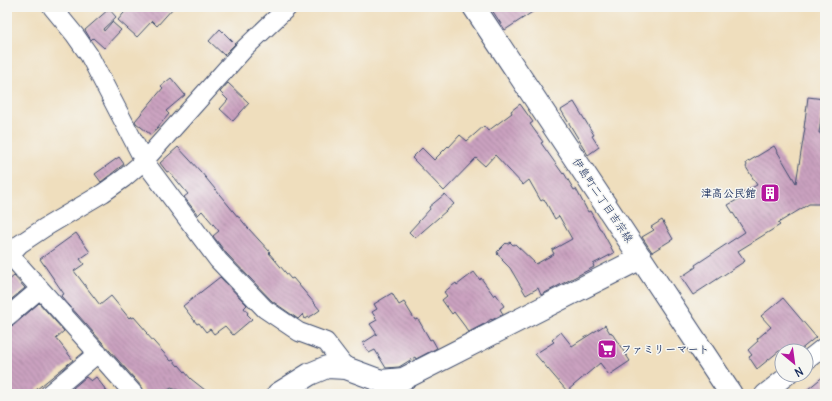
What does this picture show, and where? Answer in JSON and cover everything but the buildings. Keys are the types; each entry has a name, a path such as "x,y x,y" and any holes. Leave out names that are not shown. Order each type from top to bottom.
{"street":[{"path":"52,7 76,35 89,55 144,161 218,260 265,309 299,332 326,342 346,368 383,388 641,258"},
{"path":"134,394 40,289 8,256 20,244 103,193 144,161 245,48 288,7"},
{"name":"伊島町二丁目吉宗線","path":"474,7 731,394"},
{"path":"7,317 40,289"},
{"path":"814,355 825,346"},
{"path":"48,394 98,353"},
{"path":"278,394 310,374 327,367 346,368"},
{"path":"764,394 778,383"}],"place":[{"name":"津高公民館","path":"770,193"},
{"name":"ファミリーマート","path":"607,349"}]}
